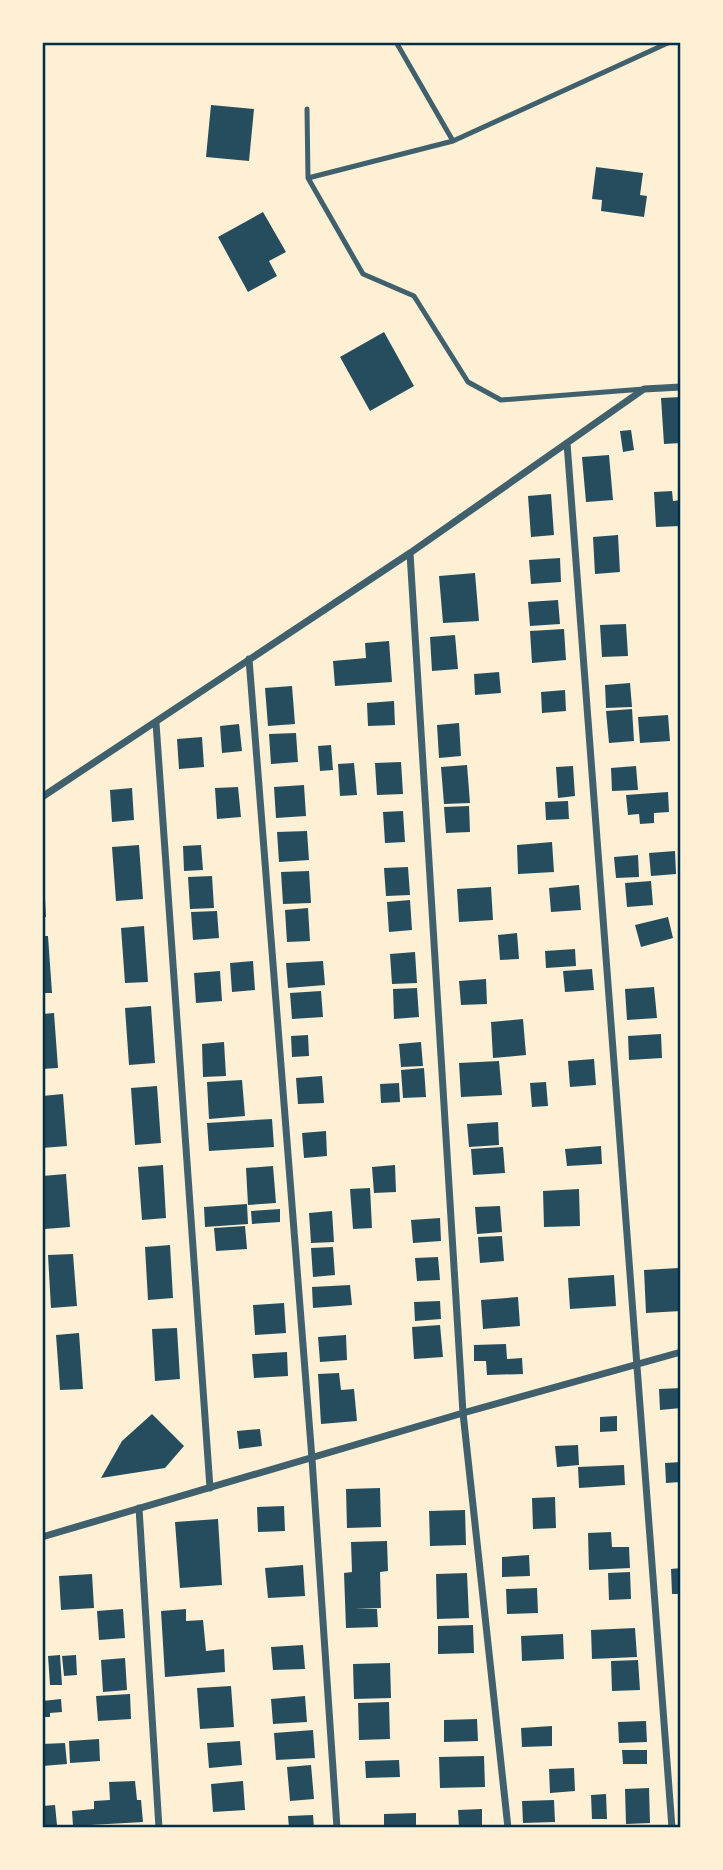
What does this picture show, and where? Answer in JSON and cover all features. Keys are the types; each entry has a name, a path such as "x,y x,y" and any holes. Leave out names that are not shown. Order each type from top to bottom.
{"street":[{"path":"42,797 410,553 644,389 681,387"},
{"path":"568,443 672,1828"},
{"path":"410,553 463,1413 508,1828"},
{"path":"249,659 312,1459 337,1828"},
{"path":"156,723 210,1488"},
{"path":"42,1537 681,1352"},
{"path":"139,1508 159,1828"}],"lane":[{"path":"396,42 453,141"},
{"path":"308,178 453,141 670,42"},
{"path":"307,109 308,178 363,274 414,296 468,382 500,400 644,389"}],"building":[{"path":"211,105 254,109 249,161 206,157"},
{"path":"596,167 643,173 640,195 647,196 644,217 601,211 602,200 592,199"},
{"path":"263,212 286,252 269,261 277,276 248,292 218,237"},
{"path":"384,332 414,386 370,411 340,357"},
{"path":"681,397 681,443 664,444 661,398"},
{"path":"631,430 634,450 623,452 620,431"},
{"path":"609,455 613,500 586,502 582,457"},
{"path":"672,491 673,501 681,500 681,526 656,527 654,492"},
{"path":"551,494 554,535 531,537 528,496"},
{"path":"618,535 620,572 595,574 593,537"},
{"path":"560,558 561,582 531,584 529,560"},
{"path":"475,573 479,621 443,623 439,576"},
{"path":"558,600 560,624 530,626 528,602"},
{"path":"626,624 628,656 602,657 600,625"},
{"path":"564,629 566,660 532,663 530,631"},
{"path":"455,635 458,669 432,671 430,637"},
{"path":"389,641 392,682 335,686 333,661 366,658 365,643"},
{"path":"499,672 501,693 475,695 474,674"},
{"path":"630,683 632,707 606,708 605,685"},
{"path":"292,686 295,724 268,726 265,688"},
{"path":"565,690 566,711 542,713 541,692"},
{"path":"394,701 395,725 368,726 367,703"},
{"path":"632,709 634,741 609,743 606,711"},
{"path":"668,715 670,741 640,743 638,717"},
{"path":"459,723 461,756 439,758 437,725"},
{"path":"239,724 242,751 222,753 220,726"},
{"path":"296,733 298,762 271,764 269,734"},
{"path":"202,737 204,767 179,769 177,739"},
{"path":"331,745 333,770 320,771 318,746"},
{"path":"401,762 403,794 377,795 375,763"},
{"path":"354,763 357,795 340,796 338,764"},
{"path":"467,765 470,803 444,804 441,767"},
{"path":"573,766 575,796 558,798 556,767"},
{"path":"636,766 638,790 612,791 611,768"},
{"path":"304,785 306,816 276,818 274,787"},
{"path":"238,787 241,817 217,819 215,788"},
{"path":"132,788 134,820 112,822 110,790"},
{"path":"668,792 669,812 654,813 654,823 640,824 639,814 628,815 626,795"},
{"path":"568,801 569,819 546,820 545,802"},
{"path":"469,806 470,832 446,833 444,807"},
{"path":"403,811 405,842 385,843 383,812"},
{"path":"307,831 309,860 279,862 277,832"},
{"path":"552,842 554,872 518,874 517,845"},
{"path":"139,845 143,899 116,901 112,847"},
{"path":"201,845 203,870 184,871 183,846"},
{"path":"675,851 676,874 651,876 649,853"},
{"path":"638,855 639,877 616,878 614,857"},
{"path":"408,867 410,895 386,896 384,868"},
{"path":"309,871 311,903 283,904 281,872"},
{"path":"212,876 214,908 190,909 188,877"},
{"path":"44,880 46,917 42,917"},
{"path":"651,881 653,905 627,907 625,883"},
{"path":"579,885 581,910 551,912 549,888"},
{"path":"491,887 493,920 459,922 457,889"},
{"path":"410,900 412,930 389,932 387,902"},
{"path":"308,908 310,941 287,942 285,910"},
{"path":"217,911 219,938 193,940 191,912"},
{"path":"668,917 673,938 641,947 635,925"},
{"path":"144,926 148,982 125,983 121,928"},
{"path":"517,933 519,959 500,960 498,935"},
{"path":"42,936 48,936 52,993 42,993"},
{"path":"575,949 576,966 546,968 545,951"},
{"path":"415,952 417,983 392,984 390,954"},
{"path":"253,961 255,990 232,992 230,963"},
{"path":"323,961 325,985 288,988 286,963"},
{"path":"592,969 594,990 565,992 563,971"},
{"path":"220,971 222,1001 196,1003 194,973"},
{"path":"486,979 487,1004 461,1005 459,981"},
{"path":"654,987 657,1018 627,1020 625,989"},
{"path":"417,988 419,1017 394,1019 393,989"},
{"path":"321,991 323,1017 292,1019 290,993"},
{"path":"151,1006 155,1063 129,1065 125,1008"},
{"path":"54,1013 58,1068 42,1069 42,1014"},
{"path":"523,1019 526,1055 493,1058 491,1022"},
{"path":"661,1034 662,1058 629,1060 628,1036"},
{"path":"308,1035 309,1056 292,1057 291,1036"},
{"path":"224,1042 226,1076 203,1077 202,1044"},
{"path":"421,1042 423,1066 401,1067 399,1044"},
{"path":"594,1059 596,1085 570,1087 568,1061"},
{"path":"499,1061 502,1095 461,1097 459,1063"},
{"path":"424,1068 426,1097 403,1098 401,1070"},
{"path":"322,1076 324,1103 298,1104 296,1078"},
{"path":"242,1080 245,1116 209,1119 207,1082"},
{"path":"546,1082 548,1106 532,1107 530,1083"},
{"path":"399,1083 400,1102 381,1103 380,1084"},
{"path":"157,1086 161,1143 135,1145 131,1088"},
{"path":"63,1094 67,1146 42,1148 42,1096"},
{"path":"272,1119 274,1147 209,1151 207,1123"},
{"path":"498,1122 499,1145 469,1147 467,1124"},
{"path":"326,1131 327,1156 304,1158 302,1133"},
{"path":"601,1146 602,1164 567,1166 565,1149"},
{"path":"503,1147 505,1173 473,1175 471,1149"},
{"path":"163,1165 166,1218 142,1220 138,1167"},
{"path":"395,1165 396,1192 374,1193 372,1167"},
{"path":"273,1166 276,1203 248,1205 246,1168"},
{"path":"66,1174 70,1227 45,1229 42,1176"},
{"path":"370,1188 372,1228 353,1229 350,1189"},
{"path":"579,1189 580,1226 544,1227 543,1191"},
{"path":"247,1204 248,1224 205,1227 204,1207"},
{"path":"500,1206 502,1232 477,1234 475,1207"},
{"path":"280,1209 280,1222 252,1224 251,1211"},
{"path":"332,1211 334,1242 311,1243 309,1213"},
{"path":"440,1218 441,1241 413,1243 411,1220"},
{"path":"245,1226 247,1249 216,1251 214,1228"},
{"path":"502,1236 504,1261 480,1263 478,1237"},
{"path":"170,1245 173,1298 148,1300 145,1247"},
{"path":"333,1247 335,1275 313,1277 311,1248"},
{"path":"73,1254 77,1306 51,1308 48,1255"},
{"path":"438,1257 440,1280 417,1281 415,1258"},
{"path":"678,1268 681,1311 646,1313 644,1270"},
{"path":"614,1275 616,1306 570,1309 568,1278"},
{"path":"350,1285 352,1305 313,1308 312,1287"},
{"path":"518,1297 520,1326 483,1329 481,1300"},
{"path":"440,1301 441,1319 415,1321 414,1302"},
{"path":"284,1303 286,1333 255,1335 253,1305"},
{"path":"440,1325 443,1357 414,1359 412,1327"},
{"path":"177,1328 180,1379 155,1381 152,1329"},
{"path":"79,1333 83,1389 60,1390 56,1335"},
{"path":"346,1335 347,1360 320,1362 318,1337"},
{"path":"506,1344 507,1359 522,1358 523,1374 487,1375 486,1361 474,1361 474,1345"},
{"path":"287,1352 288,1376 254,1378 252,1354"},
{"path":"339,1373 341,1390 354,1389 357,1421 321,1424 318,1374"},
{"path":"681,1388 681,1408 660,1410 659,1389"},
{"path":"152,1414 184,1446 165,1468 101,1478 122,1441"},
{"path":"617,1416 617,1431 600,1432 600,1417"},
{"path":"260,1429 262,1446 239,1449 237,1431"},
{"path":"578,1445 579,1465 557,1467 555,1446"},
{"path":"681,1462 681,1482 666,1483 665,1463"},
{"path":"624,1465 625,1485 579,1488 578,1467"},
{"path":"380,1488 381,1527 347,1528 346,1489"},
{"path":"555,1497 556,1528 533,1529 532,1498"},
{"path":"284,1506 285,1531 258,1532 257,1507"},
{"path":"465,1510 466,1545 430,1546 429,1511"},
{"path":"218,1519 222,1585 180,1588 175,1522"},
{"path":"611,1532 612,1547 629,1547 630,1568 589,1570 588,1533"},
{"path":"387,1541 388,1571 380,1572 381,1608 355,1609 377,1609 378,1627 346,1628 344,1573 352,1572 351,1542"},
{"path":"529,1555 530,1576 502,1577 502,1557"},
{"path":"303,1565 305,1596 268,1598 265,1568"},
{"path":"681,1568 681,1594 672,1594 671,1569"},
{"path":"630,1572 631,1599 609,1600 608,1573"},
{"path":"467,1573 469,1618 437,1619 436,1574"},
{"path":"92,1574 94,1608 61,1610 59,1576"},
{"path":"537,1588 538,1613 507,1614 506,1589"},
{"path":"123,1609 125,1638 99,1640 97,1611"},
{"path":"186,1609 186,1621 203,1620 206,1651 224,1649 225,1672 165,1677 161,1611"},
{"path":"473,1625 474,1653 438,1654 438,1626"},
{"path":"635,1628 637,1657 592,1659 591,1630"},
{"path":"563,1634 564,1659 522,1661 521,1636"},
{"path":"303,1645 305,1669 273,1670 271,1647"},
{"path":"60,1655 62,1685 50,1685 48,1656"},
{"path":"76,1655 77,1675 64,1676 62,1656"},
{"path":"125,1658 127,1690 103,1692 101,1660"},
{"path":"638,1660 640,1690 612,1691 611,1661"},
{"path":"390,1663 391,1698 354,1699 353,1664"},
{"path":"231,1686 234,1727 200,1729 197,1688"},
{"path":"130,1694 131,1719 98,1721 96,1696"},
{"path":"305,1696 307,1722 273,1724 271,1699"},
{"path":"61,1699 62,1712 42,1717 42,1701"},
{"path":"678,1699 681,1699 681,1728 679,1728"},
{"path":"389,1702 390,1739 359,1740 358,1703"},
{"path":"477,1719 478,1741 444,1742 444,1720"},
{"path":"646,1721 647,1742 619,1743 618,1722"},
{"path":"552,1726 552,1746 522,1747 521,1728"},
{"path":"313,1730 315,1758 276,1760 274,1733"},
{"path":"99,1739 100,1761 70,1763 69,1741"},
{"path":"240,1741 242,1765 209,1768 207,1743"},
{"path":"65,1743 67,1764 42,1766 42,1744"},
{"path":"622,1750 647,1750 647,1764 623,1764"},
{"path":"484,1756 485,1787 440,1788 439,1757"},
{"path":"399,1760 400,1777 366,1778 365,1761"},
{"path":"311,1765 314,1799 290,1801 287,1767"},
{"path":"574,1768 575,1791 550,1793 549,1769"},
{"path":"135,1781 137,1800 141,1800 143,1822 73,1826 72,1811 94,1809 94,1801 110,1800 109,1782"},
{"path":"243,1781 245,1810 213,1812 211,1784"},
{"path":"649,1788 650,1823 626,1824 625,1789"},
{"path":"606,1794 607,1819 592,1819 591,1795"},
{"path":"554,1800 555,1822 523,1823 522,1801"},
{"path":"55,1805 57,1825 42,1826 42,1806"},
{"path":"482,1809 482,1828 459,1828 458,1810"},
{"path":"416,1813 416,1828 384,1828 384,1814"},
{"path":"313,1815 314,1828 289,1828 288,1816"}]}
